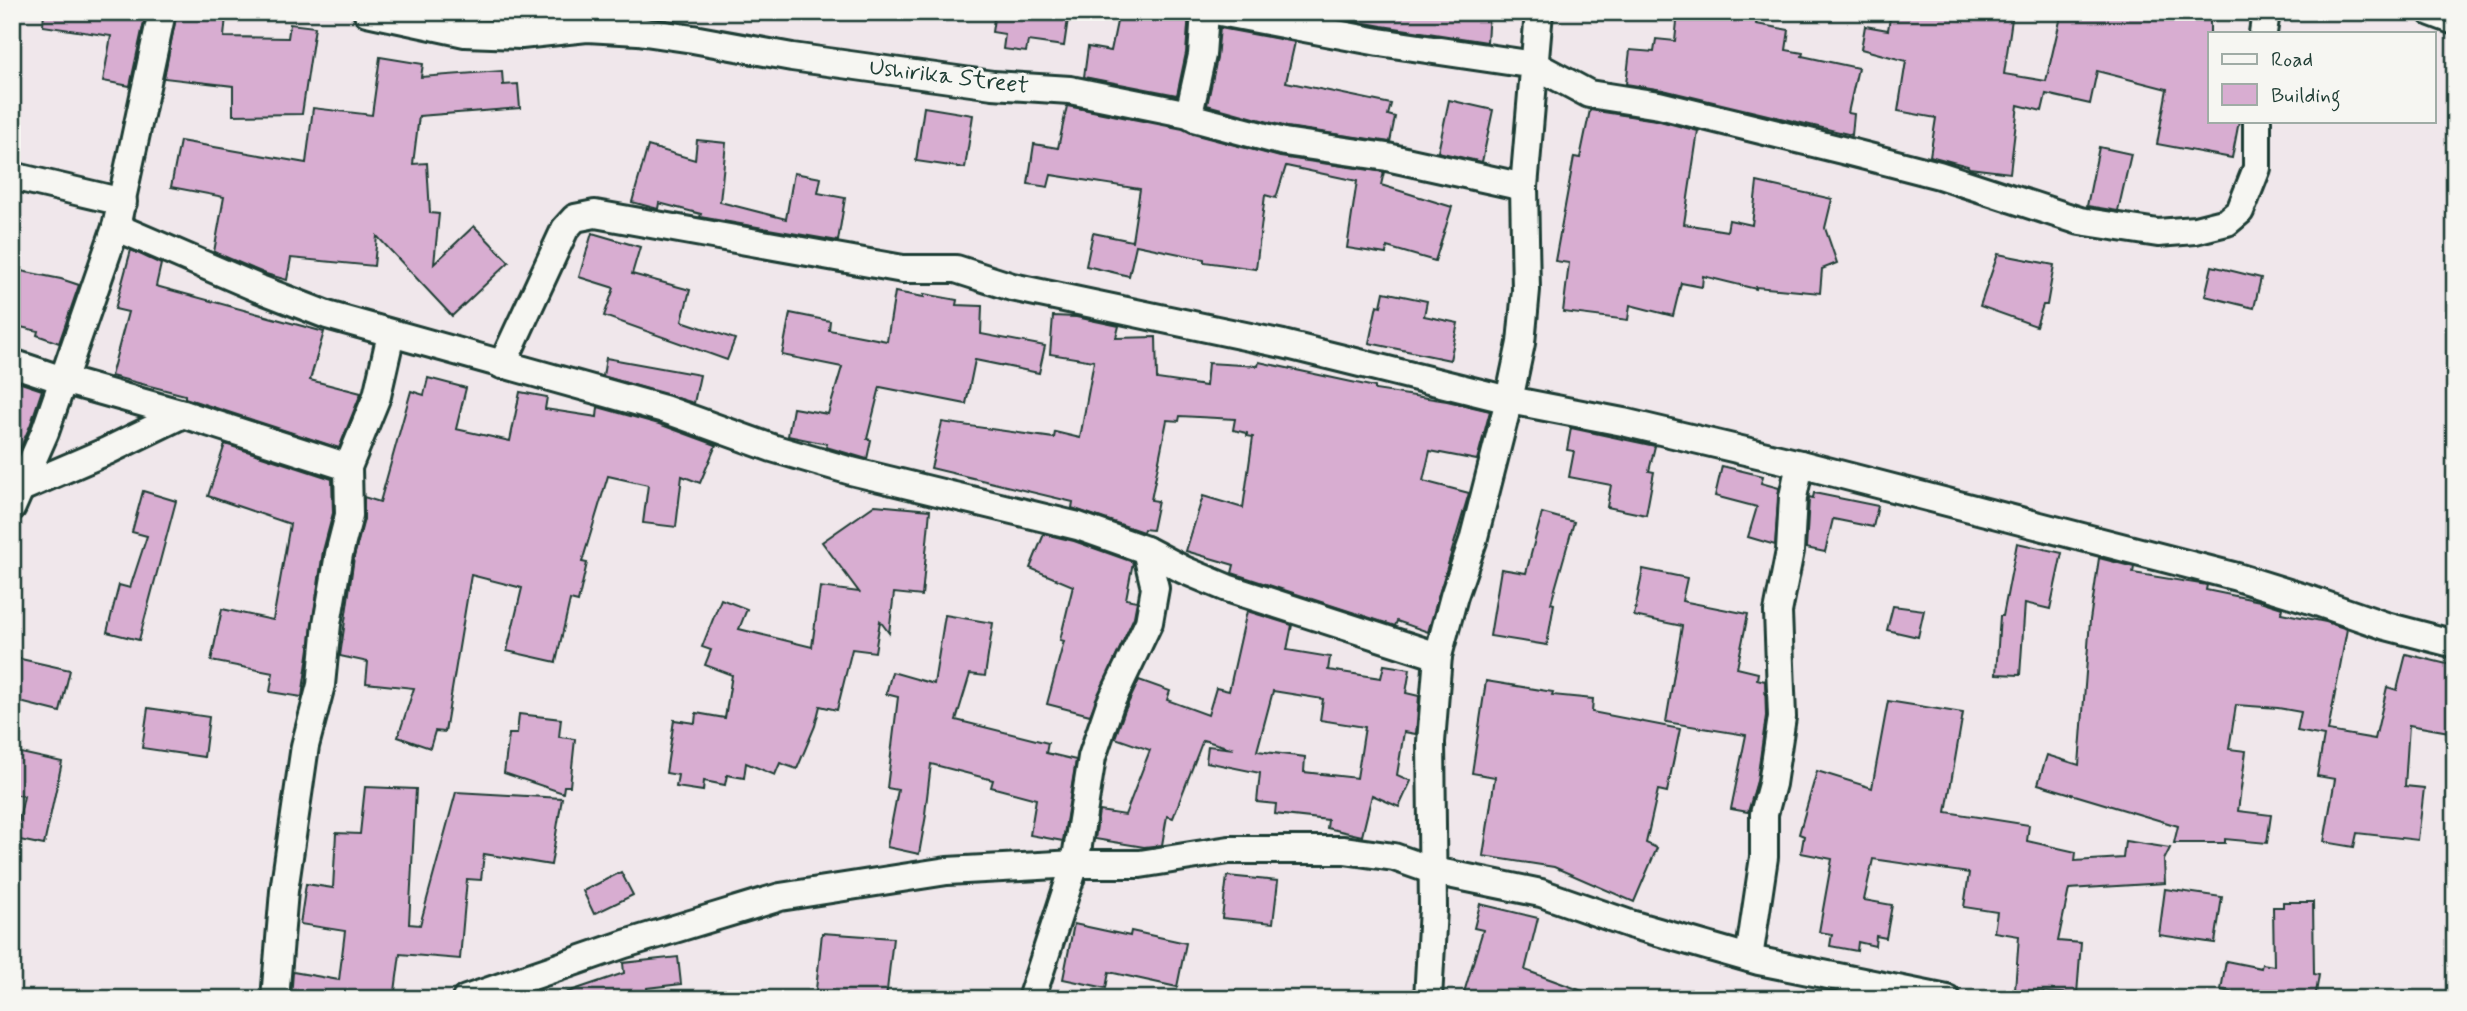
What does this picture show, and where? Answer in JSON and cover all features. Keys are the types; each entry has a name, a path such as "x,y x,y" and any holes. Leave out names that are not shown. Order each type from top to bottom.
{"street":[{"path":"17,498 63,380 119,214 162,12"},
{"name":"Ushirika Street","path":"367,12 465,33 521,35 587,28 638,31 792,57 970,82 1070,90 1189,114 1196,119 1284,142 1387,157 1524,187"},
{"path":"1189,114 1202,55 1205,12"},
{"path":"1220,12 1379,41 1535,65 1590,94 1659,105 1854,153 1939,175 2080,220 2158,233 2196,230 2227,222 2240,211 2257,168 2257,122"},
{"path":"1428,999 1434,871 1431,742 1438,656 1454,596 1473,541 1521,343 1526,290 1524,187 1539,12"},
{"path":"2263,32 2266,12"},
{"path":"2431,12 2455,21"},
{"path":"12,176 119,214 271,294 327,315 664,409 772,448 850,471 1078,526 1146,550 1227,588 1438,656"},
{"path":"502,365 565,229 575,218 595,214 903,269 956,269 1012,287 1283,344 1509,400 1623,422 1800,464 2237,577 2386,626 2455,644"},
{"path":"275,999 284,891 305,746 321,685 327,624 349,515 348,467 377,396 391,334"},
{"path":"12,363 348,467"},
{"path":"17,498 183,414"},
{"path":"1749,958 1764,857 1763,814 1772,784 1782,717 1778,611 1790,551 1793,497 1800,464"},
{"path":"1031,999 1075,864 1092,758 1110,705 1149,622 1155,588 1146,550"},
{"path":"466,999 625,944 780,897 947,871 1075,864 1140,864 1229,850 1344,850 1394,857 1434,871 1541,893 1630,924 1749,958 1947,999"}],"building":[{"path":"44,12 146,12 130,86 103,81 111,36 43,26"},
{"path":"177,12 226,16 224,37 288,38 290,24 315,27 302,114 233,115 233,86 164,78"},
{"path":"995,12 1069,12 1064,46 1028,41 1026,52 1003,49 1005,34 992,32"},
{"path":"1119,12 1189,12 1186,53 1177,95 1084,77 1088,47 1111,51"},
{"path":"1321,12 1489,12 1487,42 1321,15"},
{"path":"1678,12 1758,12 1756,24 1789,30 1786,50 1858,68 1848,113 1854,114 1852,135 1663,90 1626,84 1630,50 1654,52 1656,39 1675,41"},
{"path":"1891,12 2013,12 2004,74 2046,81 2062,12 2210,12 2208,122 2239,122 2232,158 2157,144 2167,89 2097,71 2090,104 2046,94 2042,111 2018,105 2010,173 1969,168 1930,156 1936,118 1898,111 1906,61 1861,49 1865,26 1888,30"},
{"path":"1220,28 1295,42 1286,82 1391,104 1388,115 1395,117 1390,142 1287,127 1207,105"},
{"path":"380,57 423,64 421,77 502,71 503,85 518,84 520,108 419,116 413,164 427,163 430,213 439,214 434,264 474,226 509,262 452,316 377,236 374,266 291,258 287,280 214,252 224,197 171,187 180,141 306,163 313,108 372,115"},
{"path":"1449,100 1493,110 1482,162 1438,152"},
{"path":"1067,106 1183,129 1280,157 1384,172 1381,185 1452,207 1435,261 1387,247 1386,254 1347,248 1357,181 1286,166 1276,198 1265,195 1256,269 1204,262 1204,259 1136,245 1129,276 1086,266 1093,233 1132,241 1140,189 1051,175 1048,187 1028,184 1034,144 1058,148"},
{"path":"924,107 973,115 965,168 916,161"},
{"path":"1590,110 1656,120 1698,131 1684,224 1727,231 1729,220 1752,225 1757,182 1832,199 1825,228 1837,263 1822,269 1820,293 1756,289 1703,276 1702,287 1681,283 1673,316 1630,305 1628,320 1563,312 1569,263 1555,261 1574,157 1580,158"},
{"path":"697,140 726,143 720,202 786,219 794,173 821,178 818,193 845,198 838,241 700,217 701,214 659,203 658,209 632,202 648,146 695,160"},
{"path":"2099,147 2131,154 2118,211 2087,206"},
{"path":"592,233 640,247 632,274 690,290 682,321 735,339 727,360 604,316 614,288 579,277"},
{"path":"131,250 161,264 156,286 324,332 310,380 361,393 339,448 185,398 185,395 111,376 128,312 115,309"},
{"path":"1998,254 2054,265 2047,305 2043,305 2036,326 1980,306"},
{"path":"2212,266 2261,278 2254,308 2205,296"},
{"path":"16,270 79,285 59,343 37,335 38,331 12,325 12,285"},
{"path":"895,292 957,300 956,305 982,306 981,334 1045,346 1039,373 975,360 966,404 880,387 867,439 871,440 867,459 826,447 827,444 788,436 793,408 828,414 842,367 782,355 790,313 830,321 829,330 887,341"},
{"path":"1384,292 1427,301 1424,316 1458,323 1450,360 1369,343 1377,305 1381,306"},
{"path":"1053,316 1076,317 1119,326 1116,338 1156,337 1157,379 1206,386 1208,363 1258,366 1259,362 1375,387 1375,390 1447,401 1490,411 1477,460 1430,451 1423,481 1469,493 1428,632 1397,621 1395,626 1232,573 1234,565 1186,551 1203,496 1243,508 1253,437 1233,430 1235,419 1180,416 1179,421 1167,420 1151,500 1158,501 1152,530 1144,529 1143,532 1072,508 1073,502 931,468 942,422 1054,438 1055,432 1080,438 1094,361 1050,354"},
{"path":"606,358 700,375 694,403 603,376"},
{"path":"428,378 466,388 456,429 510,441 520,392 547,397 545,409 597,417 598,407 659,424 716,445 700,483 682,476 676,527 643,523 648,485 608,476 582,562 587,563 578,602 570,600 556,662 507,651 522,588 471,575 445,732 435,731 430,748 398,737 414,688 366,683 368,662 340,656 354,557 364,519 364,497 380,502 411,391 424,395"},
{"path":"12,380 42,390 12,467"},
{"path":"1571,428 1655,446 1649,471 1654,472 1646,515 1607,507 1611,485 1569,477 1574,451 1567,450"},
{"path":"225,444 332,479 333,513 323,551 302,697 270,692 273,673 211,661 222,609 273,620 290,524 208,496"},
{"path":"1722,466 1763,476 1761,483 1779,488 1775,545 1748,537 1757,507 1715,496"},
{"path":"143,491 176,501 139,640 107,632 119,585 130,588 147,536 132,532"},
{"path":"1814,493 1878,506 1873,527 1833,519 1825,552 1806,548 1809,497 1813,498"},
{"path":"875,505 930,510 922,596 894,593 889,633 880,621 875,652 852,649 837,710 820,706 815,726 797,769 780,763 775,775 746,763 744,778 727,775 725,785 704,781 703,791 676,787 678,775 666,773 674,720 695,723 696,713 725,718 732,675 705,665 711,650 702,647 721,599 747,609 739,629 812,647 820,587 859,592 822,542"},
{"path":"1542,513 1574,522 1551,603 1554,604 1547,645 1490,636 1501,569 1526,573"},
{"path":"1044,534 1074,541 1133,562 1126,599 1137,601 1134,617 1090,715 1047,704 1064,641 1060,640 1073,586 1030,568"},
{"path":"2017,543 2062,553 2050,609 2025,603 2020,675 1996,674 2000,616 2003,616"},
{"path":"2099,558 2134,567 2133,573 2207,585 2206,590 2260,601 2282,608 2281,613 2347,629 2328,731 2375,739 2387,687 2397,690 2406,654 2455,666 2455,733 2409,725 2405,786 2424,788 2418,840 2357,833 2354,847 2324,842 2335,779 2317,776 2324,736 2297,731 2301,712 2278,708 2236,705 2229,749 2246,751 2238,811 2271,815 2267,843 2225,839 2225,843 2174,843 2178,826 2038,784 2047,755 2079,765 2090,620"},
{"path":"1643,569 1687,578 1682,601 1748,614 1737,668 1758,673 1757,679 1765,681 1766,716 1757,781 1748,812 1731,809 1746,735 1666,722 1682,626 1634,616"},
{"path":"1893,606 1924,610 1918,637 1887,630"},
{"path":"1247,611 1292,625 1287,650 1330,657 1328,670 1381,678 1384,665 1410,669 1406,693 1419,696 1416,734 1404,732 1397,775 1411,781 1399,807 1372,795 1362,836 1327,828 1328,820 1275,814 1276,804 1257,802 1260,773 1206,762 1208,746 1234,749 1203,740 1173,818 1167,816 1162,845 1144,847 1095,839 1099,811 1125,815 1150,750 1115,738 1139,680 1170,691 1167,700 1208,715 1216,688 1229,691","holes":["1273,691 1323,699 1320,720 1365,727 1357,778 1304,772 1305,757 1257,751"]},
{"path":"945,615 993,623 985,676 970,674 956,720 1048,743 1046,753 1076,760 1063,841 1030,835 1036,799 991,787 993,780 931,764 919,854 887,847 898,790 887,788 898,697 886,694 892,672 934,684"},
{"path":"12,657 70,670 60,712 12,700"},
{"path":"1486,681 1553,692 1552,695 1593,699 1592,712 1680,729 1667,792 1658,790 1646,843 1657,848 1634,902 1554,867 1483,856 1495,777 1472,773"},
{"path":"1888,701 1963,713 1946,812 2029,825 2027,841 2076,852 2075,861 2123,858 2125,841 2170,848 2164,860 2165,883 2069,889 2058,941 2081,943 2077,994 2015,990 2019,936 1994,932 1997,912 1964,907 1969,873 1873,859 1864,900 1892,905 1886,938 1876,936 1875,946 1858,942 1857,951 1830,946 1832,934 1819,932 1832,859 1801,853 1804,836 1799,834 1817,771 1872,788"},
{"path":"148,708 209,717 204,757 142,748"},
{"path":"519,714 561,719 559,737 575,739 570,786 564,786 563,793 504,773 509,734 517,734"},
{"path":"12,751 62,762 44,845 15,839 24,796 12,794"},
{"path":"365,787 416,789 409,924 420,925 456,792 562,798 551,865 484,854 481,880 467,879 460,959 400,954 394,999 291,999 293,972 339,980 345,931 300,924 306,884 333,888 336,833 360,834"},
{"path":"621,872 633,895 594,914 583,891"},
{"path":"1227,876 1278,881 1273,923 1222,918"},
{"path":"2165,889 2222,897 2215,943 2159,935"},
{"path":"2283,902 2313,902 2314,974 2319,975 2315,999 2264,999 2221,990 2226,961 2261,968 2262,964 2274,966 2273,907 2283,907"},
{"path":"1480,904 1538,918 1525,970 1596,996 1596,999 1462,999 1483,930 1474,928"},
{"path":"1074,924 1130,936 1131,931 1186,943 1177,987 1109,972 1106,988 1063,979"},
{"path":"822,933 893,938 886,999 815,999"},
{"path":"678,957 681,984 647,988 648,999 560,999 559,995 624,973 623,963"}]}
